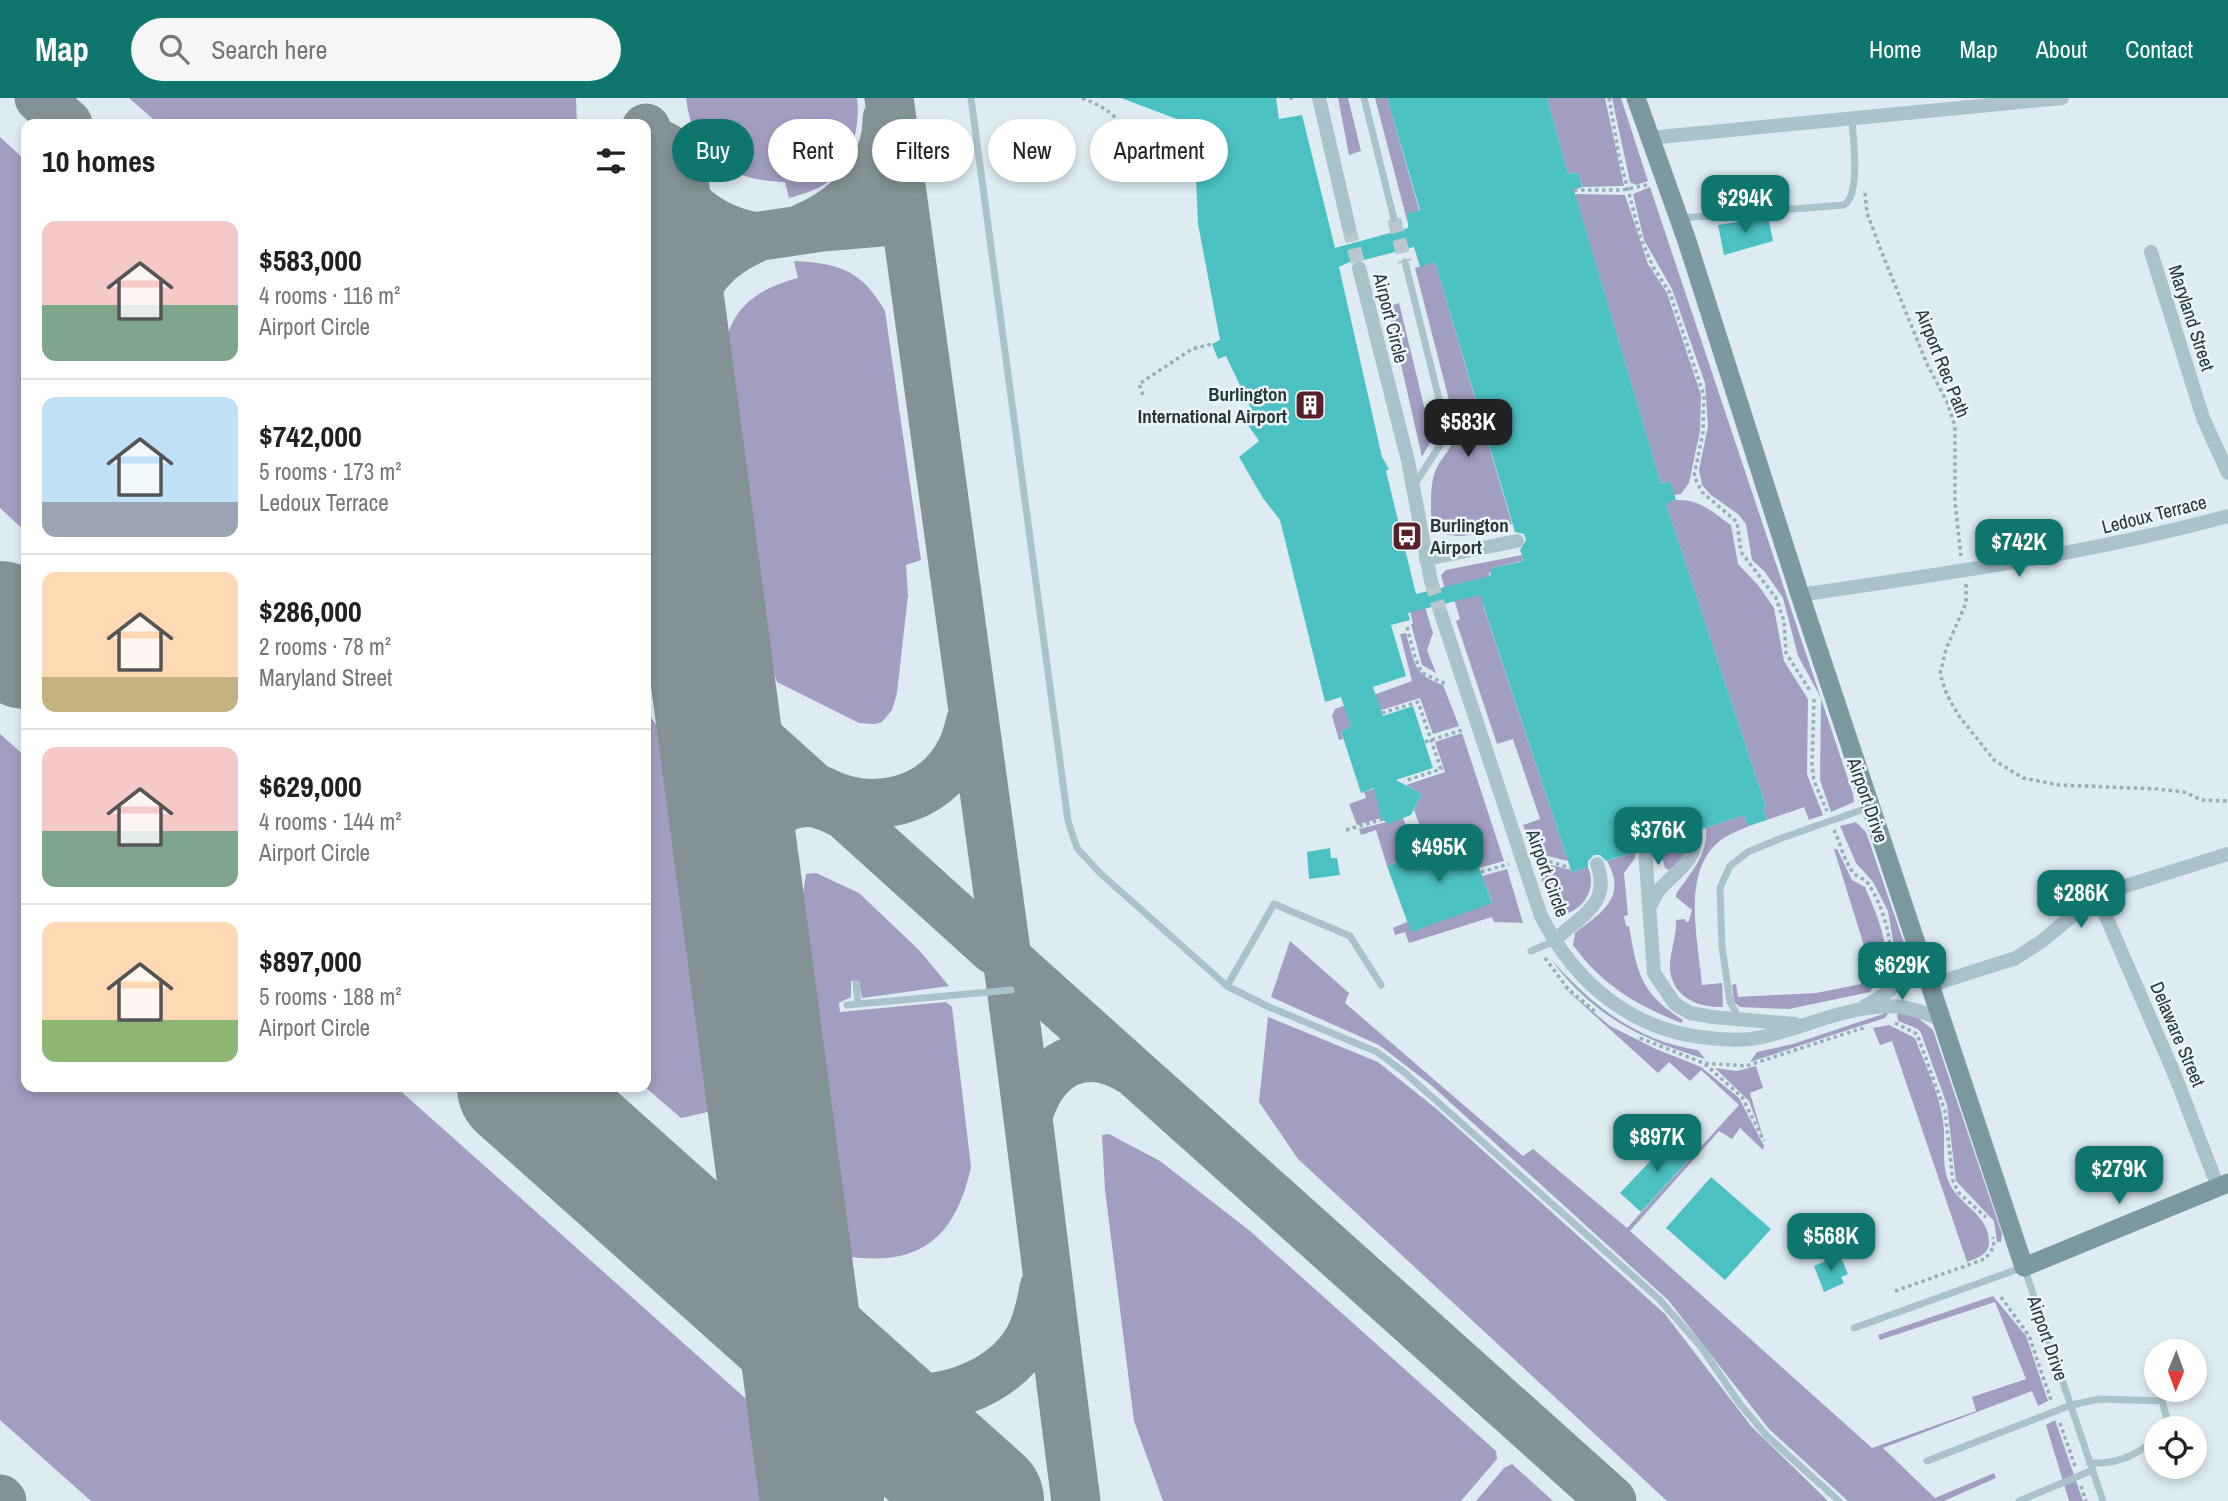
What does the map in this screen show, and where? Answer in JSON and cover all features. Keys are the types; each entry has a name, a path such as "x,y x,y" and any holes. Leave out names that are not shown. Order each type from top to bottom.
{"main road":[{"name":"Airport Drive","path":"1636,98 1679,218 1800,595 2024,1267"},
{"path":"2024,1267 2223,1185"}],"street":[{"path":"1649,138 2062,98"},
{"path":"1317,100 1349,228"},
{"name":"Maryland Street","path":"2151,252 2203,418 2228,473"},
{"name":"Airport Circle","path":"1359,268 1413,488 1431,581"},
{"name":"Ledoux Terrace","path":"1800,595 2119,543 2228,516"},
{"path":"1426,559 1517,541"},
{"name":"Airport Circle","path":"1441,614 1531,889 1554,941 1592,986 1648,1024 1687,1036 1728,1040 1759,1038 1855,1011 1883,1006 1905,1007 1943,1020"},
{"path":"1649,908 1660,889 1687,864 1694,850 1694,832"},
{"path":"1645,849 1654,973 1675,1004 1690,1013 1808,1026"},
{"path":"1931,985 2016,958 2098,898 2129,884 2228,854"},
{"path":"1554,941 1596,904 1602,891 1597,864"},
{"name":"Delaware Street","path":"2098,898 2223,1185"},
{"name":"Airport Circle","path":"1855,1011 1879,999 1907,975 1922,957"}],"lane":[{"path":"971,98 1068,821 1077,848 1100,873 1227,986 1246,997 1377,1052 1404,1072 1660,1300 1701,1347 1740,1404 1767,1436 1839,1501"},
{"path":"1364,98 1394,219"},
{"path":"1679,218 1844,205 1849,202 1854,191 1852,118"},
{"path":"1405,262 1443,415 1440,445 1413,488"},
{"path":"1739,1019 1730,1002 1721,947 1720,888 1730,866 1748,852 1871,807"},
{"path":"1227,986 1274,904 1350,936 1381,985"},
{"path":"1531,951 1554,941"},
{"path":"856,984 858,1004"},
{"path":"847,1005 1011,990"},
{"path":"1823,1009 1855,1011"},
{"path":"1854,1328 2024,1267"},
{"name":"Airport Drive","path":"2024,1267 2103,1501"},
{"path":"1927,1461 2071,1405 2100,1399 2162,1401 2166,1416"},
{"path":"2019,1501 2078,1476 2091,1466 2125,1460 2144,1449"}],"path":[{"path":"1082,98 1097,104 1126,128 1141,183"},
{"path":"1609,98 1619,156 1640,239 1653,267 1670,293 1704,396 1703,432 1694,476 1702,492 1737,522 1741,552 1769,585 1776,598 1784,621 1786,653 1814,698 1812,766 1814,781 1827,813"},
{"path":"1574,190 1629,189 1649,184"},
{"name":"Airport Rec Path","path":"1865,185 1867,213 1927,364 1947,402 1955,426 1955,502 1966,603 1940,674 1947,695 1959,716 1994,760 2023,778 2059,785 2158,789 2184,792 2202,800 2228,801"},
{"path":"1143,395 1139,384 1192,349 1212,344"},
{"path":"1382,713 1418,702 1441,769 1404,782"},
{"path":"1424,742 1464,729"},
{"path":"1346,831 1383,820"},
{"path":"1834,829 1853,873 1870,886 1882,911 1889,963 1886,972"},
{"path":"1481,872 1508,864"},
{"path":"1893,1022 1917,1034 1945,1111 1952,1181 1959,1192 1990,1222"},
{"path":"1703,1063 1742,1097 1764,1141"},
{"path":"1895,1291 1985,1259 1994,1247 1993,1233"},
{"path":"1985,1259 1988,1266"},
{"path":"2001,1297 2029,1336 2086,1501"}],"shaded area":[{"path":"129,98 576,98 577,119 153,119"},
{"path":"686,98 857,98 857,119 768,119 768,180 754,178 754,119 690,118"},
{"path":"1338,98 1348,98 1361,151 1349,155"},
{"path":"1375,98 1387,98 1421,216 1408,213 1408,224"},
{"path":"1547,98 1605,98 1624,186 1582,187 1578,172 1568,174"},
{"path":"1612,98 1621,98 1648,181 1636,185 1630,182"},
{"path":"0,137 21,156 21,527 0,508"},
{"path":"785,182 827,182 813,190 789,198"},
{"path":"1650,187 1821,698 1798,656 1783,598 1765,572 1752,560 1746,524 1738,514 1711,495 1702,485 1699,470 1708,426 1705,383 1672,289 1644,240 1633,194"},
{"path":"1575,194 1625,195 1648,264 1667,293 1701,395 1700,431 1689,483 1681,494 1674,495 1670,481 1661,484"},
{"path":"794,261 824,264 848,272 868,287 885,311 921,560 906,565 908,595 897,693 892,710 882,722 875,724 859,723 777,682 757,617 722,377 723,357 726,340 739,312 763,292 798,278"},
{"path":"1435,262 1512,524 1461,536 1439,531 1433,522 1431,508 1434,475 1453,441 1456,427 1415,268"},
{"path":"1399,303 1432,439 1422,457 1388,307"},
{"path":"1676,500 1699,504 1731,525 1738,564 1758,585 1774,608 1784,661 1808,699 1807,774 1823,815 1809,820 1804,807 1767,820 1763,808 1766,807 1666,504"},
{"path":"1522,555 1526,571 1521,561 1493,568 1489,573 1491,583 1483,605 1568,861 1532,852 1523,825 1540,819 1513,739 1497,744 1456,621 1460,619 1452,592 1446,593 1441,575 1446,570"},
{"path":"1424,604 1433,633 1427,650 1436,673 1422,665 1411,624 1409,607"},
{"path":"1406,633 1416,666 1426,677 1443,685 1459,726 1433,734 1420,698 1349,720 1351,727 1341,731 1343,739 1339,740 1332,716 1335,709 1412,681 1400,634"},
{"path":"1821,698 1854,802 1831,812 1820,780"},
{"path":"651,717 664,736 680,795 718,1061 721,1109 681,1118 651,1092"},
{"path":"1462,733 1504,861 1479,868 1468,837 1429,851 1414,810 1422,794 1406,785 1445,772 1435,742"},
{"path":"0,734 21,753 21,1092 402,1092 754,1406 764,1422 774,1501 91,1501 0,1420"},
{"path":"1392,783 1379,800 1381,818 1357,825 1349,804 1366,798 1364,792"},
{"path":"1744,815 1748,826 1758,823 1733,833 1715,845 1704,861 1695,900 1702,985 1722,983 1723,1007 1696,1003 1681,994 1670,970 1676,920 1689,921 1692,910 1676,897 1676,894 1702,855 1706,828"},
{"path":"1403,818 1417,855 1387,866 1376,830 1361,835 1359,829"},
{"path":"1856,822 1866,832 1905,946 1903,965 1891,979 1896,958 1888,911 1873,882 1856,863 1840,826"},
{"path":"1685,835 1683,855 1669,870 1665,868 1659,844"},
{"path":"1834,849 1837,849 1852,880 1865,887 1881,927 1886,958 1878,980 1870,992 1789,1009 1740,1007 1734,1002 1732,985 1736,984 1738,997 1816,993 1861,984 1860,968 1870,965"},
{"path":"1636,852 1635,858 1624,873 1628,915 1624,916 1626,926 1629,926 1643,981 1658,1001 1683,1020 1681,1023 1649,1009 1608,983 1573,945 1575,933 1602,911 1613,895 1615,885 1607,861"},
{"path":"1535,861 1571,870 1572,873 1588,867 1591,884 1586,899 1574,910 1557,916 1553,912"},
{"path":"1507,869 1523,923 1494,922 1492,917 1409,943 1405,932 1395,935 1393,928 1407,922 1492,902 1482,876"},
{"path":"816,873 859,893 919,950 949,986 862,998 859,981 851,981 851,997 839,1003 840,1012 946,1002 952,1007 971,1167 964,1193 942,1231 928,1244 910,1253 889,1258 839,1255 798,929 806,874"},
{"path":"1290,941 1349,993 1345,1003 1523,1156 1533,1149 1627,1228 1739,1105 1701,1070 1690,1081 1669,1062 1658,1073 1560,984 1610,1026 1701,1067 1739,1098 1764,1146 1763,1150 1740,1128 1732,1139 1719,1131 1630,1231 1872,1448 1976,1411 1972,1397 2026,1379 1995,1302 1880,1340 1878,1335 1993,1296 2026,1336 2048,1401 2038,1406 2032,1391 1883,1448 1935,1498 1994,1473 1996,1478 1944,1501 1848,1501 1769,1429 1668,1300 1431,1085 1379,1045 1271,997"},
{"path":"1550,958 1581,991 1616,1018 1654,1038 1698,1050 1705,1059 1659,1043 1618,1022 1583,995 1566,978"},
{"path":"1889,1012 1885,1018 1750,1062 1757,1052 1793,1044"},
{"path":"1897,1013 1917,1017 1933,1030 2002,1234 2001,1242 1997,1242 1994,1221 1956,1181 1947,1105 1921,1033 1918,1029 1898,1021"},
{"path":"1268,1017 1378,1062 1439,1111 1665,1314 1751,1426 1828,1501 1667,1501 1298,1159 1259,1102"},
{"path":"1889,1025 1915,1038 1941,1110 1948,1180 1952,1189 1978,1216 1988,1232 1987,1250 1967,1262 1892,1041 1880,1045 1873,1028"},
{"path":"1756,1066 1763,1088 1750,1093 1764,1141 1749,1101 1715,1068 1737,1071"},
{"path":"1109,1134 1160,1161 1250,1231 1496,1451 1497,1459 1461,1501 1163,1501 1134,1421 1105,1190 1102,1135"},
{"path":"2055,1420 2083,1501 2069,1501 2046,1425"},
{"path":"1512,1464 1553,1501 1476,1501 1504,1468"}],"building":[{"path":"1121,98 1276,98 1279,119 1302,115 1335,248 1408,228 1408,213 1420,210 1387,98 1547,98 1568,174 1578,172 1582,187 1574,190 1661,484 1670,481 1676,500 1666,504 1766,807 1763,808 1767,820 1748,826 1744,815 1703,829 1699,824 1693,823 1686,827 1685,835 1654,846 1650,841 1644,840 1637,844 1636,852 1606,861 1600,855 1594,855 1588,861 1588,867 1572,873 1480,595 1408,613 1410,620 1391,625 1406,676 1373,687 1383,716 1413,706 1433,768 1396,780 1422,794 1411,815 1388,824 1381,818 1374,788 1361,793 1341,731 1351,727 1341,697 1325,702 1280,520 1263,498 1239,457 1259,441 1248,425 1257,421 1226,356 1218,359 1212,344 1220,340 1198,224 1196,182 1228,182 1228,119 1177,119","holes":["1414,247 1420,267 1435,262 1515,532 1524,534 1526,540 1520,550 1524,561 1492,568 1490,576 1416,594 1386,471 1389,469 1382,457 1339,267 1356,259 1364,260"]},
{"path":"1768,217 1773,241 1724,255 1718,225"},
{"path":"1468,837 1492,903 1411,932 1387,866"},
{"path":"1330,848 1331,858 1337,858 1340,875 1309,879 1307,852"},
{"path":"1675,1135 1694,1154 1641,1212 1620,1193"},
{"path":"1711,1177 1771,1229 1725,1280 1666,1228"},
{"path":"1840,1255 1848,1274 1841,1277 1844,1283 1824,1292 1814,1266"}],"taxiway":[{"path":"39,98 62,119"},
{"path":"889,98 1016,1026 1076,1501"},
{"path":"651,141 673,185 699,213 735,231 757,237"},
{"path":"805,227 850,198 872,171"},
{"path":"651,252 822,227 905,220"},
{"path":"678,379 672,380 681,335 693,296 702,279 715,264 754,239"},
{"path":"651,598 664,591 677,578 694,542"},
{"path":"651,640 701,685 716,712"},
{"path":"701,685 1612,1501"},
{"path":"821,790 860,803 900,800 918,793 935,782 949,768 963,746 973,714"},
{"path":"741,896 746,847 750,837 764,821 783,808 805,803 822,805 845,815"},
{"path":"1028,1116 1044,1083 1067,1063 1082,1058 1097,1058 1114,1062 1132,1071"},
{"path":"844,1377 879,1392 903,1398 944,1395 984,1381 1001,1370 1028,1340 1044,1288"}],"runway":[{"path":"651,217 822,1501"},
{"path":"0,623 21,642"},
{"path":"525,1092 982,1501"}],"tunnel":[{"path":"1394,219 1405,262"},
{"path":"1349,228 1359,268"},
{"path":"1431,581 1441,614"}],"place":[{"name":"Burlington International Airport","path":"1310,405"},
{"name":"Burlington Airport","path":"1407,536"}]}
